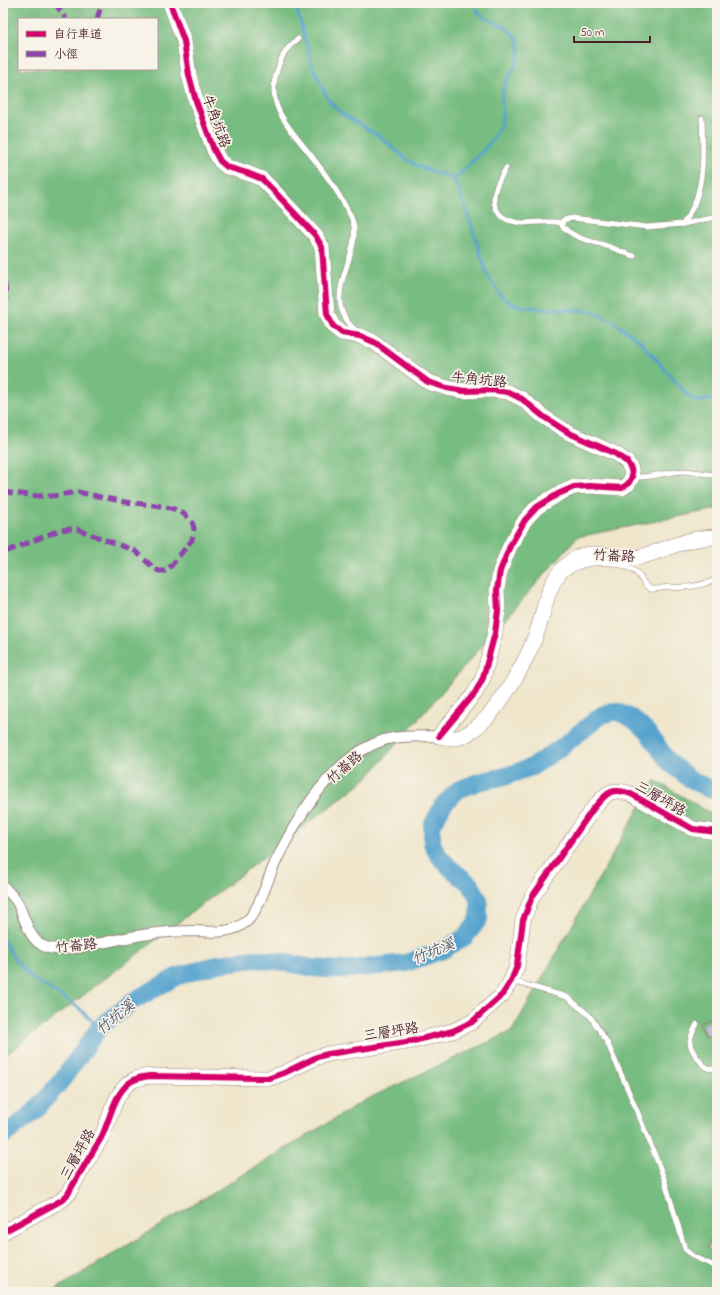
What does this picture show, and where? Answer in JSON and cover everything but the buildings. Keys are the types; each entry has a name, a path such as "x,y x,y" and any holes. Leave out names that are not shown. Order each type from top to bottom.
{"street":[{"name":"牛角坑路","path":"170,3 184,40 189,75 196,101 214,150 220,161 227,167 248,173 262,180 315,235 322,247 327,314 333,326 342,333 360,336 374,342 428,382 447,388 464,391 492,390 508,392 522,399 544,417 569,433 616,454 627,462 631,469 632,477"},
{"path":"439,736 475,694 483,678 496,633 498,611 496,590 500,571 510,546 525,520 537,507 558,494 574,487 589,486 622,488 628,484 632,477"},
{"name":"竹崙路","path":"3,886 17,902 29,930 37,942 45,947 54,949 84,946 161,932 223,932 234,929 248,920 254,912 276,861 303,812 318,790 346,762 368,746 386,740 400,737 439,736 454,738 465,736 479,725 493,710 509,689 538,632 550,586 559,573 573,560 587,554 607,554 630,558 644,556 703,537 717,537"},
{"name":"三層坪路","path":"3,1232 62,1200 68,1194 101,1137 115,1102 123,1089 130,1082 139,1077 270,1078 317,1057 413,1041 453,1032 472,1022 502,995 512,981 518,966 524,920 532,898 593,809 602,798 612,791 620,790 631,794 693,829 717,832"}],"lane":[{"path":"298,39 290,44 283,54 276,71 274,86 276,105 284,121 317,163 345,205 352,219 354,232 352,245 343,275 340,293 341,309 348,322 360,336"},
{"path":"683,224 694,204 700,182 703,157 702,118"},
{"path":"506,168 496,188 494,204 497,212 504,218 516,222 553,221 562,223"},
{"path":"562,223 566,218 647,227 683,224 717,217"},
{"path":"562,223 562,226 583,240 614,248 634,256"},
{"path":"632,477 646,477 685,471 717,476"},
{"path":"549,592 571,570 580,565 590,563 602,563 626,567 638,574 646,585 652,589 694,587 717,580"},
{"path":"512,981 567,997 590,1016 607,1042 664,1178 685,1249 694,1257 717,1266"},
{"path":"697,1024 690,1041 691,1048 699,1060 707,1067 711,1069 717,1067"}],"green space":[{"path":"3,3 717,3 717,509 577,537 367,778 3,1057"},
{"path":"655,780 717,817 717,1292 51,1292 365,1100 512,1031"}],"waterway":[{"path":"295,3 311,61 329,101 342,114 379,136 406,159 420,167 454,179 467,212 487,274 500,295 510,303 520,306 591,311 611,320 641,342 687,395 697,401 711,400 717,396"},
{"path":"454,179 490,143 500,126 503,110 503,91 520,53 517,40 513,34 502,25 481,16 477,10 476,3"},
{"name":"竹坑溪","path":"3,1136 34,1112 62,1080 99,1028 133,1001 176,977 218,964 254,959 283,962 313,968 339,970 406,963 443,950 465,937 479,919 479,900 471,885 449,867 438,855 432,843 432,826 443,805 458,790 478,782 506,776 532,767 560,748 602,715 616,711 633,719 649,734 668,761 687,777 709,789 717,791"},
{"path":"3,939 14,959 32,978 79,1008 99,1028"}],"marked path":[{"path":"55,3 65,18"},
{"path":"97,18 102,3"},
{"path":"3,268 6,296 3,333"},
{"path":"3,492 38,496 52,496 78,492 125,502 162,506 174,509 184,514 192,522 194,528 192,540 171,566 165,571 155,569 135,551 77,529 60,530 3,553"}],"cycle path":[{"path":"170,3 184,41 189,75 196,101 214,150 220,161 227,167 262,179 315,235 322,247 327,314 333,326 342,333 360,336 374,342 428,382 447,388 464,391 492,390 508,392 522,399 544,417 569,433 616,454 627,462 631,469 632,477 628,484 622,488 589,486 574,487 558,494 537,507 525,520 510,546 500,571 497,590 498,611 495,633 483,678 475,693 439,736"},
{"path":"3,1232 62,1200 68,1194 101,1138 115,1101 124,1088 134,1080 141,1077 150,1076 270,1078 317,1057 413,1041 453,1031 472,1022 502,995 511,981 517,966 523,920 532,897 593,809 601,799 609,793 618,791 631,794 693,829 717,832"}]}
